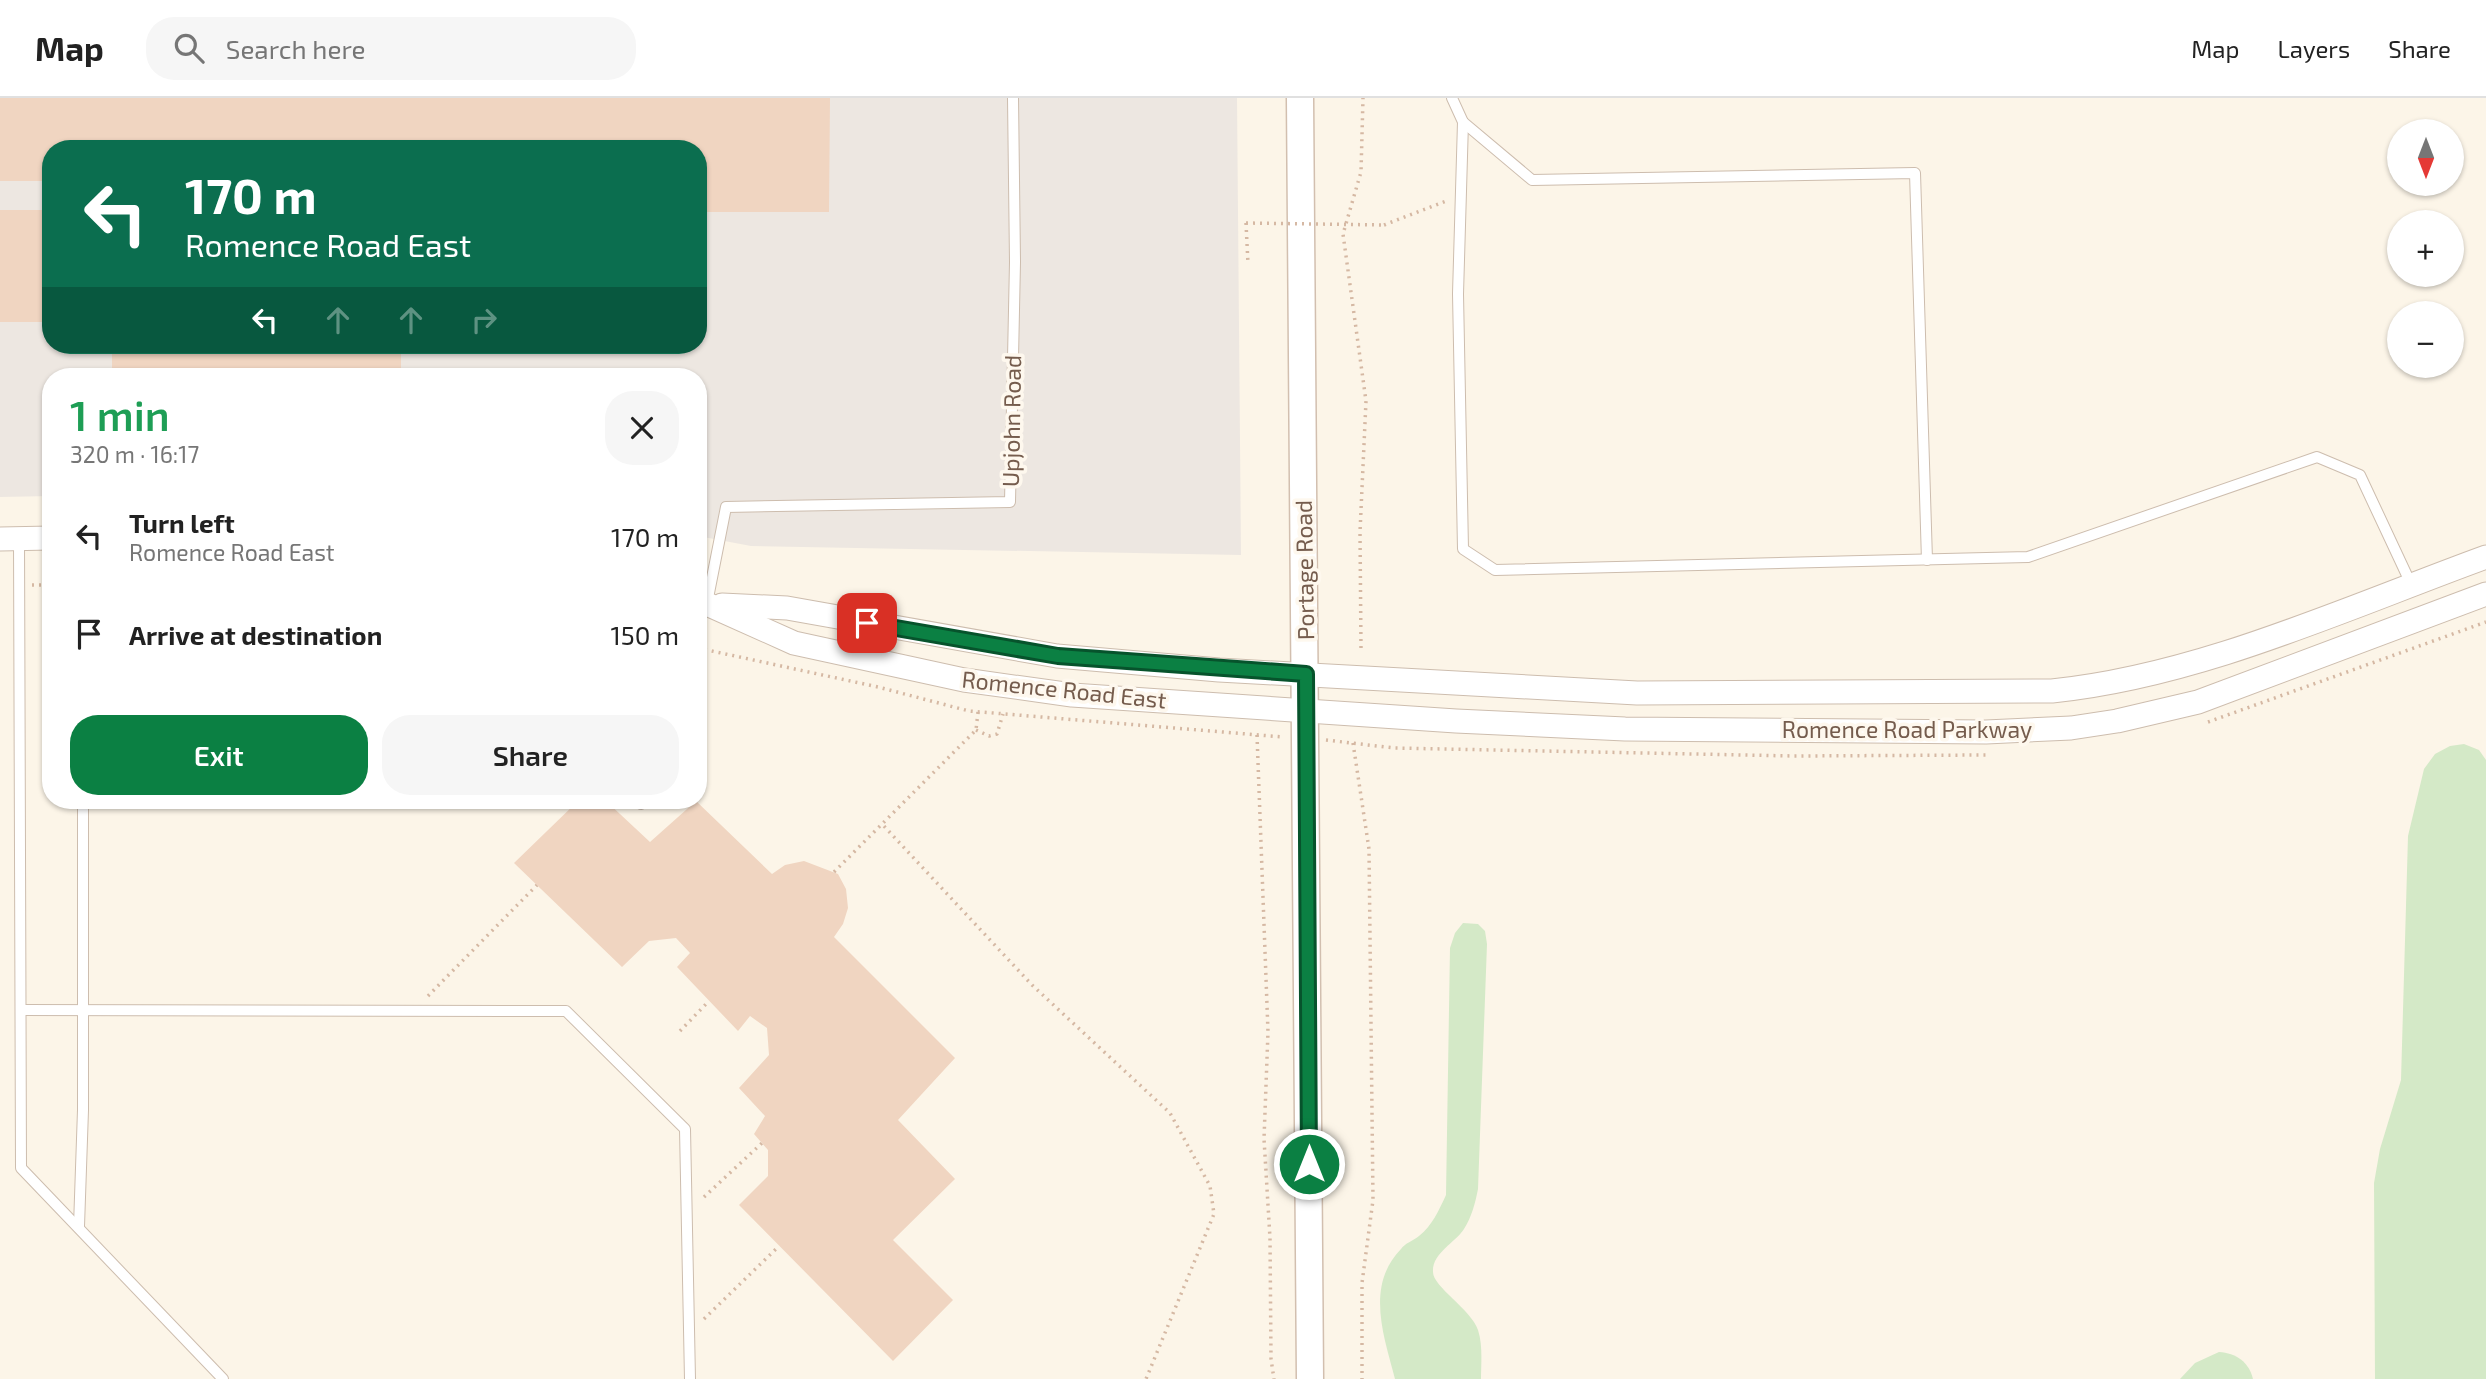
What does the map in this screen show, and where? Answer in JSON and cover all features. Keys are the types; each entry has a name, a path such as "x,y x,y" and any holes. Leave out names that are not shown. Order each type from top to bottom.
{"main road":[{"name":"Portage Road","path":"1300,98 1307,710 1310,1379"}],"street":[{"path":"9,539 42,538"},
{"name":"Romence Road Parkway","path":"1306,674 1637,692 2052,691 2102,686 2148,676 2256,641 2486,557"},
{"path":"2411,584 2424,617"},
{"name":"Romence Road Parkway","path":"1307,710 1456,722 1625,729 1986,732 2060,729 2117,721 2198,702 2486,594"},
{"name":"Romence Road East","path":"707,603 787,608 1058,656 1306,674"},
{"name":"Romence Road East","path":"707,605 794,643 964,680 1072,695 1307,710"}],"lane":[{"name":"Upjohn Road","path":"707,586 726,507 1010,502 1015,262 1013,98"},
{"path":"1452,98 1464,121 1532,180 1915,173 1927,560"},
{"path":"1464,121 1458,295 1462,549 1494,570 2028,557 2317,457 2360,475 2411,584"},
{"path":"9,539 21,1010 21,1168 223,1379"},
{"path":"79,1226 83,809"},
{"path":"21,1010 566,1011 685,1129 690,1379"}],"path":[{"path":"1361,649 1360,532 1366,401 1343,234 1361,172 1363,98"},
{"path":"1248,264 1246,223 1384,225 1461,196"},
{"path":"834,872 976,730 978,712"},
{"path":"976,730 981,735 997,734 1003,714"},
{"path":"1258,735 1268,1032 1264,1139 1274,1379"},
{"path":"1353,743 1369,849 1373,1199 1362,1283 1362,1379"},
{"path":"882,824 1032,985 1170,1113 1210,1186 1214,1214 1146,1379"},
{"path":"426,997 537,885"},
{"path":"680,1031 709,1001"},
{"path":"704,1197 762,1143"},
{"path":"704,1319 779,1246"}],"shaded area":[{"path":"0,98 1237,98 1241,555 751,546 707,538 707,368 42,368 42,496 0,497"}],"green space":[{"path":"2464,744 2479,750 2486,760 2486,1379 2375,1379 2374,1183 2380,1149 2401,1080 2408,836 2424,769 2435,754 2450,746"},
{"path":"1463,923 1478,924 1485,931 1487,944 1478,1189 1467,1224 1436,1259 1433,1272 1439,1284 1468,1314 1478,1330 1481,1379 1395,1379 1386,1346 1380,1295 1390,1263 1403,1247 1428,1227 1446,1195 1450,948 1455,933"},
{"path":"2219,1352 2231,1354 2241,1360 2253,1379 2180,1379 2195,1363"}],"building":[{"path":"0,98 830,98 829,212 707,212 707,140 42,140 42,181 0,181"},
{"path":"0,210 42,210 42,322 0,322"},
{"path":"112,354 401,354 401,368 112,368"},
{"path":"570,809 615,809 650,842 687,809 704,809 772,874 785,865 804,861 838,874 846,889 848,908 843,924 834,937 955,1058 898,1120 955,1179 893,1240 953,1300 893,1361 739,1205 768,1176 768,1150 754,1134 765,1116 739,1088 769,1055 767,1028 750,1016 738,1031 677,967 690,953 676,938 649,941 622,967 514,863"}],"route":[{"path":"867,623 1058,656 1219,670 1306,674 1309,1164"}]}
